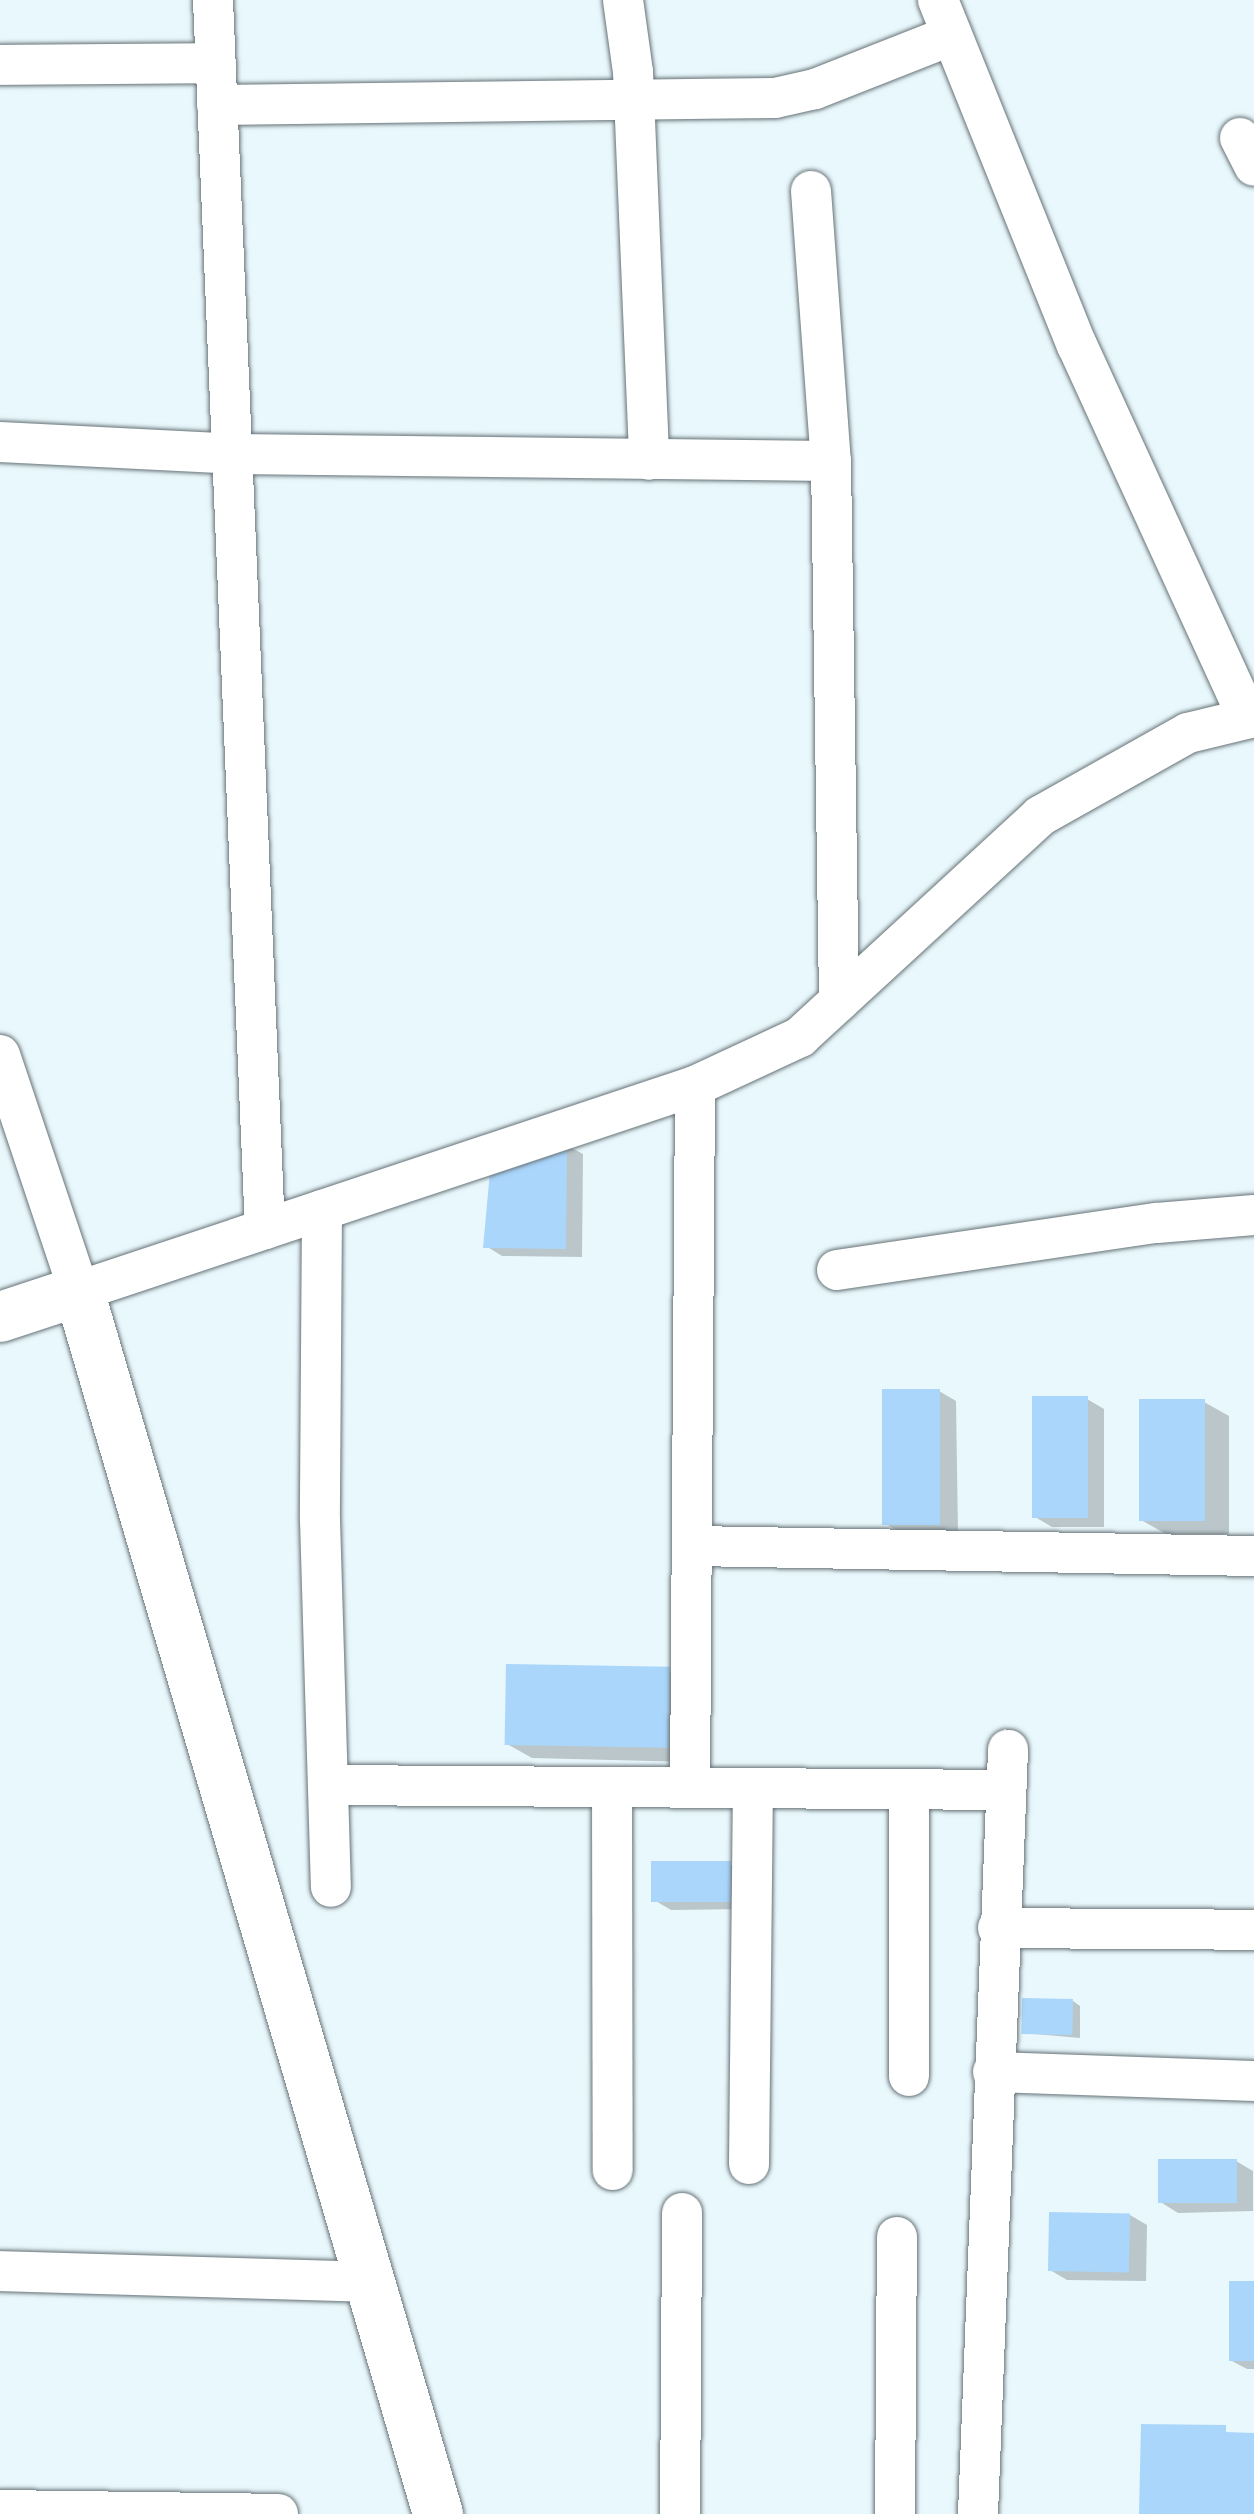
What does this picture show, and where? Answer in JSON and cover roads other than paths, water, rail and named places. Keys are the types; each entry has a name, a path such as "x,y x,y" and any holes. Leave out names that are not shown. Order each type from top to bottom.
{"street":[{"path":"213,0 265,1229"},
{"path":"623,0 634,96 649,460"},
{"path":"0,1317 694,1086 800,1037 1040,816 1188,732 1251,718 1077,345 945,18 815,89 775,98 634,96 216,106"},
{"path":"0,65 215,63"},
{"path":"811,191 830,461 839,1001"},
{"path":"0,442 234,454 830,461"},
{"path":"0,1055 79,1291 438,2514"},
{"path":"690,1788 694,1086"},
{"path":"322,1210 320,1520 332,1887"},
{"path":"838,1270 1156,1223 1254,1216"},
{"path":"693,1546 1254,1556"},
{"path":"978,2514 998,1928 1008,1750"},
{"path":"328,1785 1006,1790"},
{"path":"612,1788 613,2170"},
{"path":"749,2164 753,1789"},
{"path":"910,1790 910,2076"},
{"path":"998,1928 1254,1930"},
{"path":"993,2072 1254,2081"},
{"path":"680,2514 682,2213"},
{"path":"894,2514 897,2237"},
{"path":"0,2271 370,2282"},
{"path":"0,2510 278,2514"}]}
